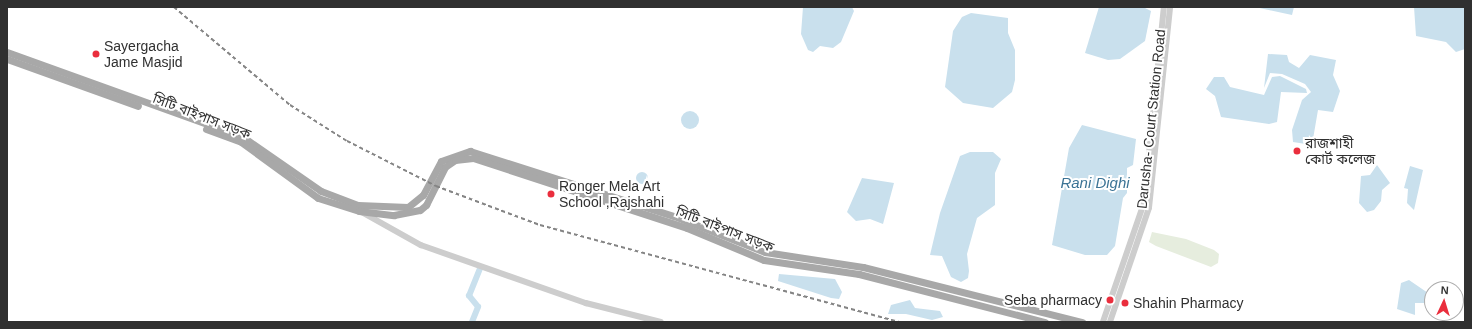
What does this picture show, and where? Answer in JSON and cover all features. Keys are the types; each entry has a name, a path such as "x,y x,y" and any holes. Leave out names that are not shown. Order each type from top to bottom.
{"main road":[{"path":"7,52 243,137 321,191 358,205 408,207 423,195 441,161 470,151 674,216 765,252 863,267 1082,322"},
{"name":"সিটি বাইপাস সড়ক","path":"7,59 241,142 318,198 359,211 394,215 420,210 426,205 445,167 455,160 473,158 688,228 764,260 860,274 1044,322"}],"street":[{"name":"Darusha- Court Station Road","path":"1104,322 1144,203 1164,7"},
{"name":"Darusha- Court Station Road","path":"1110,322 1149,208 1170,7"},
{"path":"359,211 421,244 586,303 661,322"}],"green space":[{"path":"1152,232 1186,239 1214,250 1219,254 1218,263 1211,267 1156,246 1149,242"}],"water":[{"path":"803,7 852,7 854,11 841,42 833,48 820,46 813,52 808,50 801,34"},
{"path":"1099,7 1143,7 1151,11 1145,41 1120,59 1108,60 1085,53"},
{"path":"1255,7 1294,7 1292,15"},
{"path":"1414,7 1465,7 1465,49 1456,52 1446,42 1416,36"},
{"path":"971,13 1008,18 1008,33 1015,50 1015,80 1012,92 993,108 963,103 945,87 953,31 962,17"},
{"path":"1268,54 1287,55 1289,62 1299,68 1310,55 1336,60 1333,75 1340,91 1333,112 1318,110 1312,145 1293,142 1292,130 1302,100 1311,92 1305,84 1282,74 1270,73 1264,88"},
{"path":"1280,76 1306,89 1307,93 1281,92 1277,122 1269,124 1221,117 1215,96 1206,89 1214,77 1224,77 1230,87 1264,95 1272,77"},
{"path":"690,111 694,112 698,116 698,124 694,128 690,129 686,128 682,124 681,120 682,116 686,112"},
{"name":"Rani Dighi","path":"1082,125 1136,139 1133,165 1127,168 1127,193 1123,198 1115,246 1107,255 1085,255 1052,245 1069,148"},
{"path":"970,152 993,152 1001,159 995,173 995,205 977,218 967,254 969,271 968,278 961,282 951,277 942,256 930,255 940,213 960,156"},
{"path":"1377,165 1390,183 1382,190 1381,201 1374,210 1367,212 1359,203 1361,176 1370,175"},
{"path":"1410,166 1423,170 1414,210 1407,203 1408,189 1404,188"},
{"path":"642,172 646,174 648,178 646,182 642,184 638,182 636,178 638,174"},
{"path":"862,178 894,183 883,224 870,219 856,221 847,212"},
{"path":"779,274 835,279 842,292 839,299 831,298 778,281"},
{"path":"1409,280 1424,290 1424,303 1415,303 1415,315 1397,309 1401,283"},
{"path":"910,300 915,308 940,311 943,317 932,320 906,314 888,314 891,305"}],"waterway":[{"path":"472,322 478,307 469,296 480,269"}],"railway":[{"path":"174,7 290,105 347,141 436,186 540,225 900,322"}],"place":[{"name":"Sayergacha Jame Masjid","path":"96,54"},
{"name":"রাজশাহী কোর্ট কলেজ","path":"1297,151"},
{"name":"Ronger Mela Art School ,Rajshahi","path":"551,194"},
{"name":"Seba pharmacy","path":"1110,300"},
{"name":"Shahin Pharmacy","path":"1125,303"}]}
